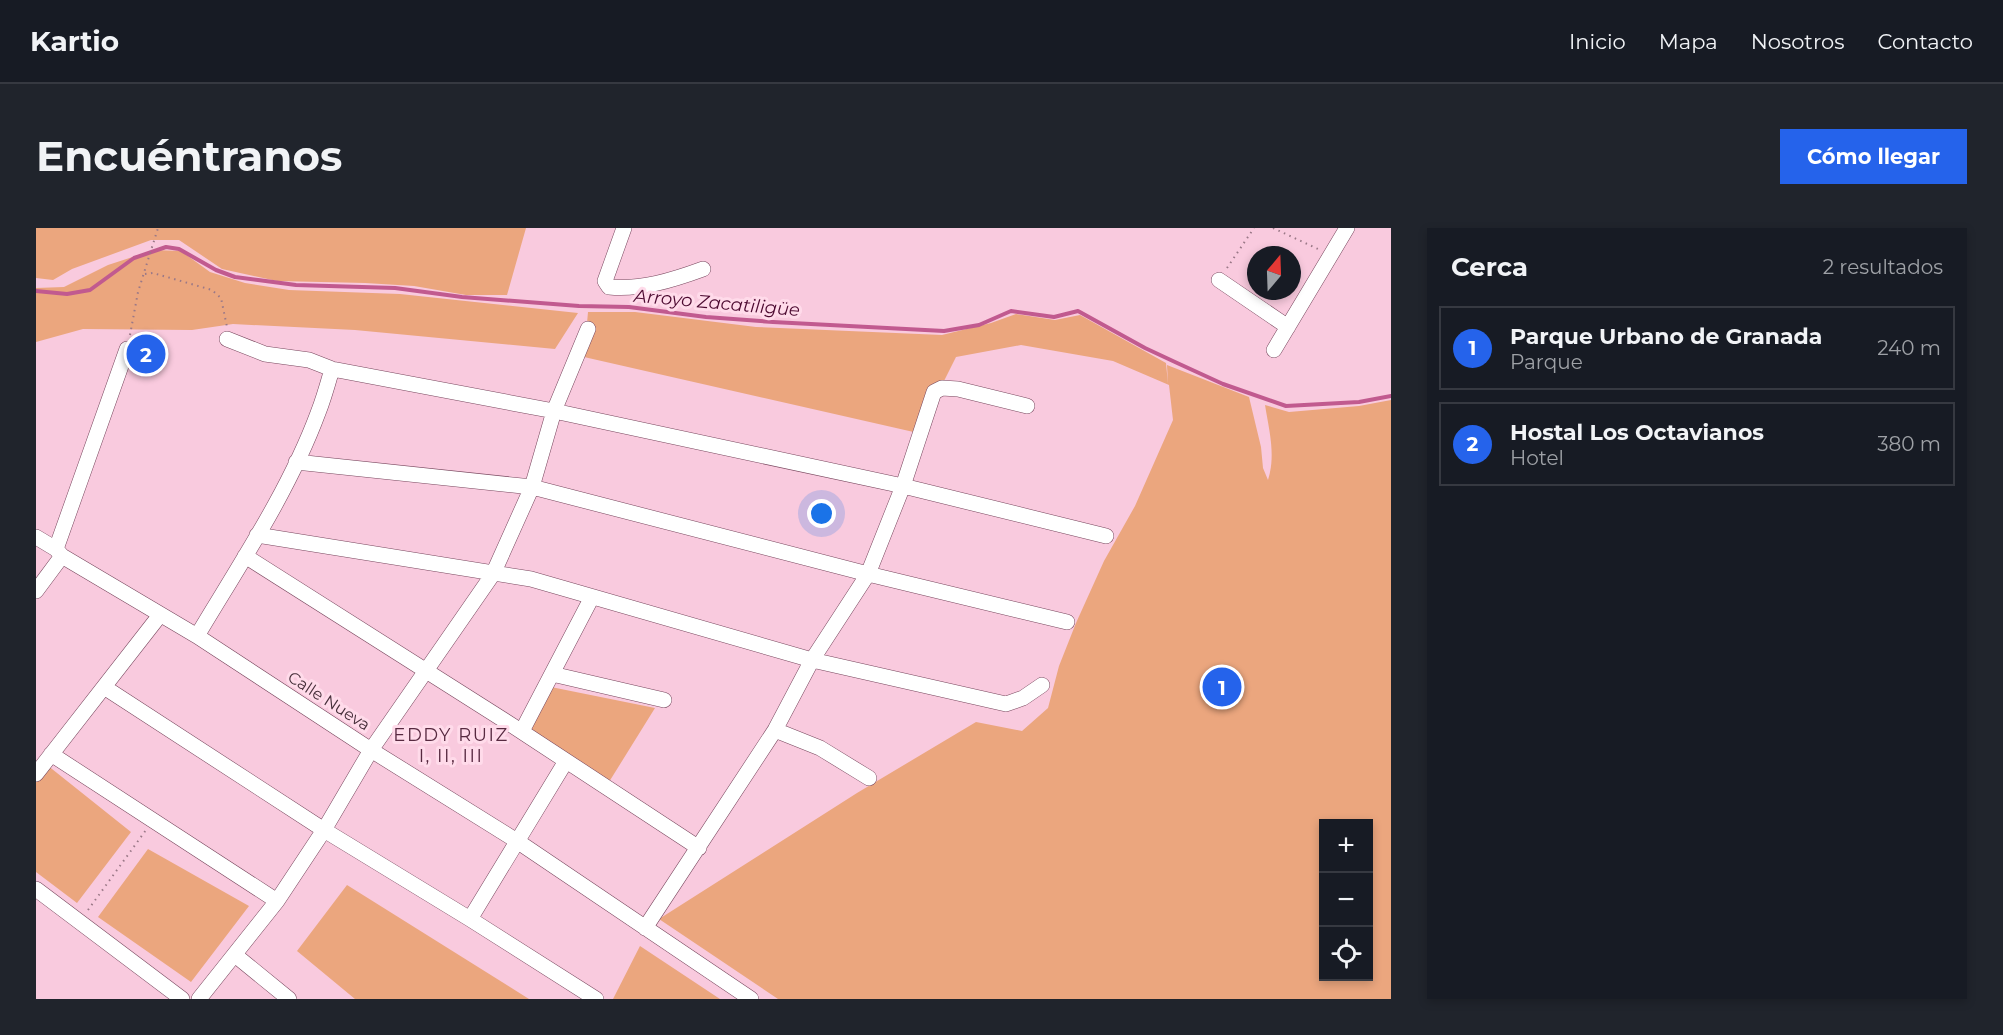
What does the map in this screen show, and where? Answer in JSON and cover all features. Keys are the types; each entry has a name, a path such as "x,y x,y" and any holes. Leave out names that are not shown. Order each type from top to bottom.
{"street":[{"path":"624,228 605,281 609,287 623,288 671,281 703,268"},
{"path":"1274,350 1347,228"},
{"path":"1219,280 1288,327"},
{"path":"199,999 277,901 324,830 370,750 494,574 532,487 554,411 588,329"},
{"path":"227,339 265,354 309,360 332,369 554,411 903,486 1106,536"},
{"path":"36,591 59,552 127,349"},
{"path":"197,636 257,535 296,462 318,413 332,369"},
{"path":"645,928 775,730 812,660 868,574 903,486 934,392 942,387 958,389 1027,405"},
{"path":"296,462 532,487 868,574 1067,622"},
{"path":"257,535 531,579 812,660 1006,704 1023,698 1042,685"},
{"name":"Calle Nueva","path":"36,537 197,636 370,750 517,841 751,999"},
{"path":"245,555 522,731 699,848"},
{"path":"522,731 592,597"},
{"path":"36,774 160,615"},
{"path":"552,674 664,700"},
{"path":"104,687 324,830 596,999"},
{"path":"775,730 820,748 869,778"},
{"path":"51,754 277,901"},
{"path":"470,919 566,761"},
{"path":"38,894 182,999"},
{"path":"235,955 289,999"}],"path":[{"path":"127,349 138,292 158,228"},
{"path":"1219,280 1254,228"},
{"path":"1273,228 1331,255"},
{"path":"145,274 153,273 212,290 221,298 226,314 227,339"},
{"path":"79,922 153,821"}],"shaded area":[{"path":"36,228 526,228 507,295 466,295 414,286 277,281 222,269 179,240 151,240 72,269 53,280 36,278"},
{"path":"154,250 181,251 210,272 245,283 289,290 400,294 578,313 555,349 355,330 233,324 192,330 83,329 36,342 36,288 64,287 108,265"},
{"path":"588,312 635,312 756,327 942,335 991,323 1016,314 1055,320 1080,315 1166,363 1168,384 1167,365 1249,397 1261,447 1263,468 1268,480 1272,452 1265,405 1289,412 1359,406 1391,400 1391,999 778,999 659,919 857,793 976,722 1022,731 1048,708 1059,666 1076,623 1104,561 1135,506 1173,420 1169,385 1113,361 1021,345 956,357 918,433 584,357"},
{"path":"551,687 655,708 609,782 529,730"},
{"path":"47,765 131,832 77,903 36,872 36,780"},
{"path":"148,849 249,906 191,982 98,917"},
{"path":"347,885 529,999 355,999 297,951"},
{"path":"640,946 720,999 613,999"}],"waterway":[{"name":"Arroyo Zacatiligüe","path":"36,291 67,294 90,290 134,258 166,247 179,249 216,270 235,277 296,285 395,288 462,297 579,306 629,307 706,317 773,322 944,331 979,325 1011,311 1054,317 1078,311 1145,348 1223,384 1286,406 1359,402 1391,396"}],"place":[{"name":"Hostal Los Octavianos","path":"146,354"},
{"name":"Parque Urbano de Granada","path":"1222,687"}],"district":[{"name":"EDDY RUIZ I, II, III","path":"451,745"}]}
